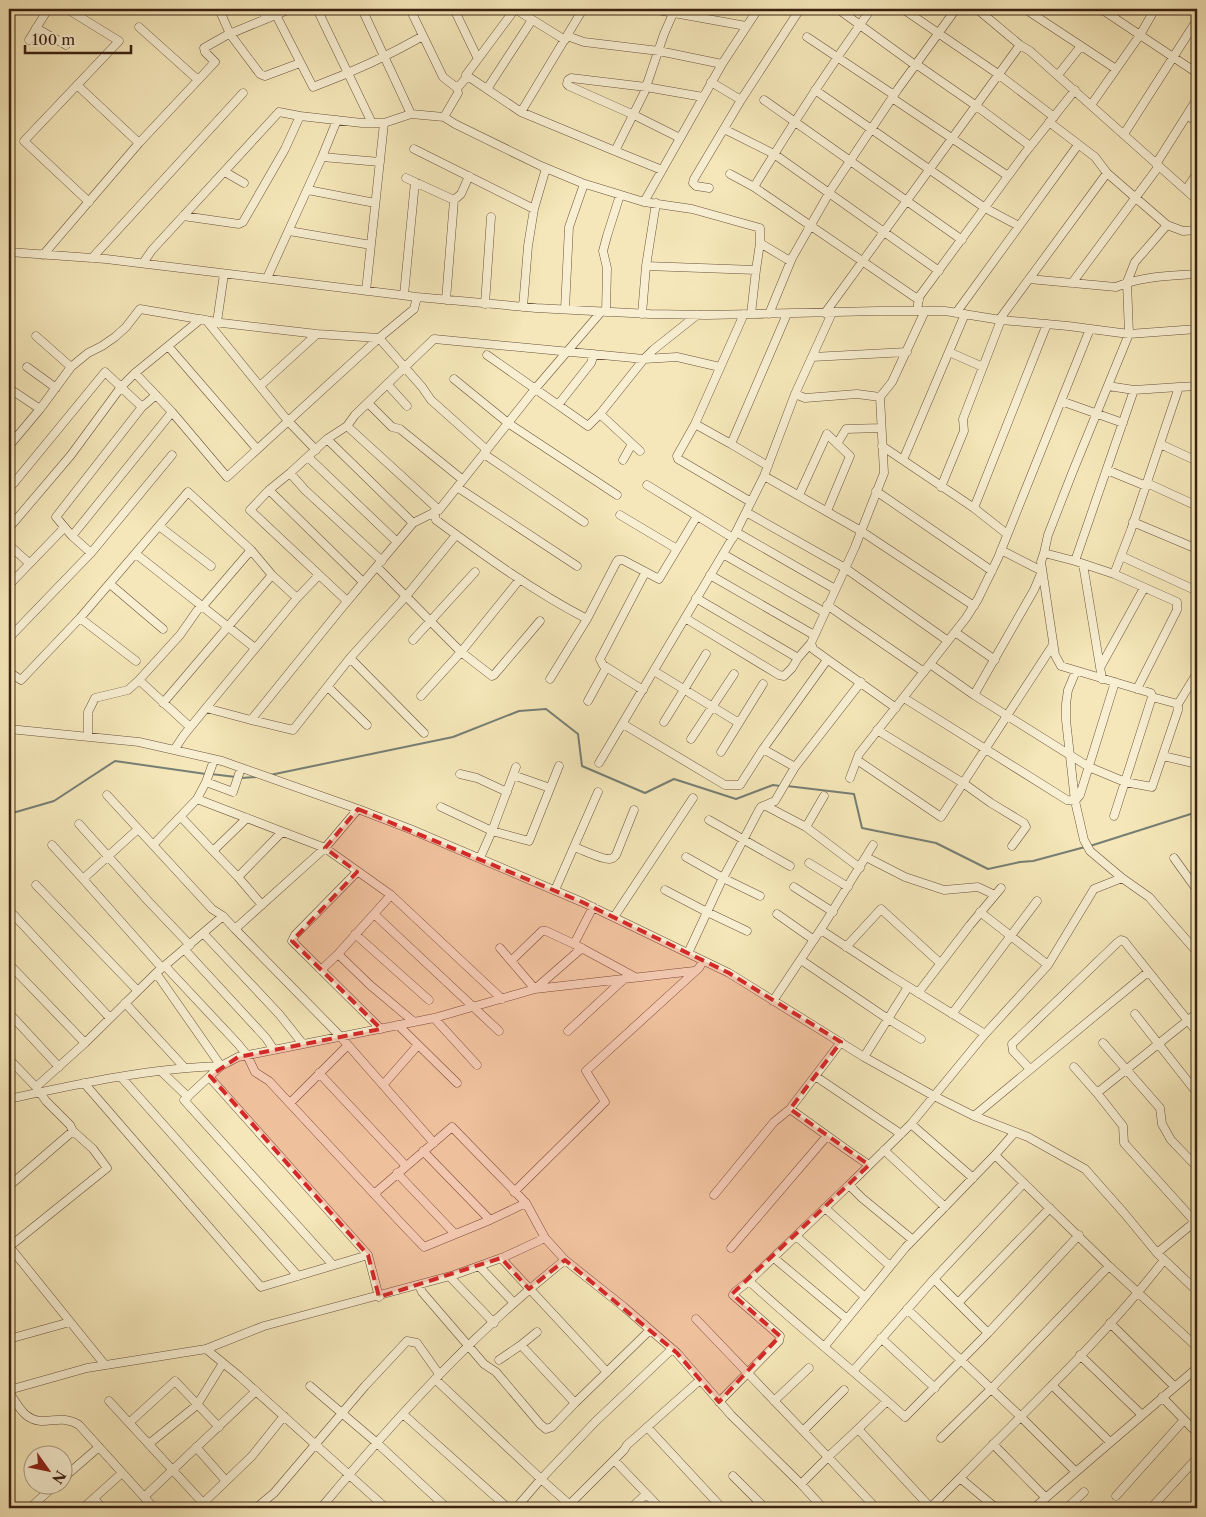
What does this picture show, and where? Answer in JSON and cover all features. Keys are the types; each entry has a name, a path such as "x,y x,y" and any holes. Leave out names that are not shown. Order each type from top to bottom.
{"street":[{"path":"29,40 48,9"},
{"path":"67,9 119,41 24,141 89,202"},
{"path":"219,9 230,34 257,72 262,76 268,76 300,63"},
{"path":"262,9 266,19"},
{"path":"43,255 139,143 214,62 205,52 204,48 230,34 290,9"},
{"path":"316,9 372,123"},
{"path":"362,9 411,114"},
{"path":"410,9 443,77 457,88 458,94 444,117"},
{"path":"457,88 468,76 466,75 515,9 566,38 658,51 722,64"},
{"path":"521,112 583,9"},
{"path":"652,9 674,11 746,26"},
{"path":"644,202 711,82 758,9"},
{"path":"709,188 696,186 693,183 724,129 800,9"},
{"path":"838,9 916,65 975,104 1030,146"},
{"path":"754,187 815,90 871,9"},
{"path":"903,9 998,74 1051,119 1094,158 1107,173 1136,196 1167,225 1183,231 1197,230"},
{"path":"768,314 790,261 829,194 893,96 956,9"},
{"path":"977,9 1058,75 1197,200"},
{"path":"1025,9 1116,69"},
{"path":"1100,9 1197,73"},
{"path":"1091,105 1140,35 1155,9"},
{"path":"456,10 478,59"},
{"path":"615,151 646,87 674,11"},
{"path":"276,15 313,87 385,58 423,36"},
{"path":"486,89 532,20"},
{"path":"1124,134 1197,20"},
{"path":"139,27 198,80"},
{"path":"36,28 66,45"},
{"path":"807,37 838,56 1008,176"},
{"path":"599,763 746,512 764,476 794,394 812,357 828,313 951,137 1020,45"},
{"path":"1058,75 1081,46"},
{"path":"468,76 521,112 662,170"},
{"path":"680,138 634,114 569,86 567,84 568,80 571,78 646,87 703,97"},
{"path":"711,82 742,100"},
{"path":"77,86 139,143"},
{"path":"815,90 985,208 1019,226"},
{"path":"685,618 779,676 784,676 792,668 812,639 845,568 884,473 880,428 880,396 892,382 907,352 921,311 919,297 1030,146 1075,90"},
{"path":"92,258 243,93"},
{"path":"1072,283 1136,196 1197,99"},
{"path":"764,100 962,240"},
{"path":"143,263 152,250 278,112 384,124 411,114 444,117 546,168 584,184 644,202 692,209 760,228 756,270 747,314 720,367 695,424 677,456 678,459 751,502"},
{"path":"1187,115 1197,122"},
{"path":"183,216 239,224 243,222 285,149 300,116"},
{"path":"267,278 308,190 337,120"},
{"path":"366,291 384,124"},
{"path":"724,129 774,154 939,271"},
{"path":"956,313 1078,145"},
{"path":"414,149 534,209"},
{"path":"322,157 380,162"},
{"path":"523,307 528,246 534,209 546,168"},
{"path":"224,172 244,183"},
{"path":"940,487 964,431 963,419 1000,320 1107,173"},
{"path":"1186,190 1197,173"},
{"path":"730,174 754,187 919,300"},
{"path":"446,300 454,200 460,194 469,176"},
{"path":"406,178 454,200"},
{"path":"404,295 415,182"},
{"path":"565,309 569,227 584,184"},
{"path":"308,190 375,203"},
{"path":"251,720 413,523 436,511 567,351 604,312 607,268 604,251 606,236 620,195"},
{"path":"642,314 646,266 656,204"},
{"path":"485,304 491,217"},
{"path":"1167,225 1135,262 1128,282 1129,334 1048,535 1041,562 1055,655 1061,666 1151,693 1152,697 1178,704"},
{"path":"289,232 371,245"},
{"path":"760,243 790,261"},
{"path":"9,252 143,263 417,297 523,307 642,314 697,315 921,311 956,313 1000,320 1129,334 1197,329"},
{"path":"646,266 756,270"},
{"path":"217,322 224,274"},
{"path":"1029,279 1116,287 1128,282 1153,277 1197,274"},
{"path":"135,373 172,412 227,477 379,338 414,309 417,297"},
{"path":"9,446 40,409 71,367 126,327 140,309 217,322 317,334 379,338 431,400 485,452 584,522"},
{"path":"731,444 787,314"},
{"path":"903,460 965,314"},
{"path":"487,355 588,426 652,350 697,315"},
{"path":"9,528 65,462 121,387 135,373 203,319"},
{"path":"203,319 288,421 316,450"},
{"path":"974,508 1046,324"},
{"path":"850,778 859,754 974,606 1008,534 1090,329"},
{"path":"260,386 317,334"},
{"path":"36,336 71,367"},
{"path":"347,601 250,510 269,490 327,439 347,426 355,415 434,339 644,359 677,356 720,367"},
{"path":"168,346 257,449"},
{"path":"812,357 907,352"},
{"path":"949,352 983,367"},
{"path":"558,405 591,363 594,354"},
{"path":"27,367 56,388"},
{"path":"9,489 105,372 142,407"},
{"path":"454,379 508,423 617,495"},
{"path":"388,384 407,406"},
{"path":"1108,386 1134,390 1197,386"},
{"path":"1114,574 1179,387"},
{"path":"10,389 40,409"},
{"path":"1102,679 1101,666 1079,563 1134,390"},
{"path":"794,394 805,398 857,394 880,396"},
{"path":"91,553 64,528 56,517 142,407 156,395"},
{"path":"1061,401 1123,423"},
{"path":"368,403 392,427 400,429 463,480"},
{"path":"72,536 172,412"},
{"path":"600,414 640,451"},
{"path":"695,424 768,466"},
{"path":"347,426 436,511 436,520 555,603 587,619"},
{"path":"837,444 846,429 880,428"},
{"path":"799,495 827,434 850,456 827,511"},
{"path":"327,439 413,523"},
{"path":"623,460 632,444"},
{"path":"1160,444 1197,461"},
{"path":"882,446 940,487 974,508 1008,534"},
{"path":"9,638 91,553 172,454"},
{"path":"308,457 397,542"},
{"path":"1107,470 1197,506"},
{"path":"290,473 379,564 430,621 461,652 490,675 493,676 540,621"},
{"path":"764,476 861,531 974,606"},
{"path":"647,485 697,516 835,589"},
{"path":"457,487 577,566"},
{"path":"269,490 363,582"},
{"path":"876,491 992,571"},
{"path":"9,672 20,680 80,618 188,492 251,550 297,598"},
{"path":"746,512 845,568 948,641"},
{"path":"620,515 677,549"},
{"path":"550,679 587,619 618,560 624,560 657,579 660,578 697,516"},
{"path":"1133,522 1197,549"},
{"path":"159,526 211,566"},
{"path":"9,585 64,528"},
{"path":"206,708 293,730 350,658 456,535"},
{"path":"9,545 29,563"},
{"path":"88,737 88,712 95,698 128,690 139,680 180,635 202,605 251,550"},
{"path":"1001,550 1042,571"},
{"path":"1044,553 1114,574 1177,602 1177,610 1138,689"},
{"path":"136,554 255,648"},
{"path":"723,554 826,608 924,672"},
{"path":"1121,556 1197,591"},
{"path":"974,695 1034,590 1042,571"},
{"path":"413,640 475,572"},
{"path":"643,690 606,668 601,663 600,656 645,573"},
{"path":"163,703 272,574"},
{"path":"174,750 190,727 255,648 319,575"},
{"path":"710,575 812,639"},
{"path":"421,696 461,652 520,580"},
{"path":"110,584 163,629"},
{"path":"1101,666 1144,588"},
{"path":"696,598 798,658"},
{"path":"80,618 136,661"},
{"path":"955,632 995,660"},
{"path":"812,639 813,649 896,708"},
{"path":"857,760 941,817 1054,645"},
{"path":"664,722 706,654"},
{"path":"350,658 424,733"},
{"path":"623,724 725,785 740,785 763,749 827,660"},
{"path":"930,664 974,695 1089,767 1125,782 1152,787 1178,704 1197,673"},
{"path":"588,701 606,668"},
{"path":"654,671 739,723"},
{"path":"1076,671 1068,690 1066,720 1075,801 1084,840 1090,852 1148,897 1196,947"},
{"path":"691,739 734,674"},
{"path":"139,680 190,727"},
{"path":"688,953 723,878 759,810 775,800 795,767 861,682"},
{"path":"1075,801 1080,795 1115,682"},
{"path":"721,752 763,684"},
{"path":"328,687 367,726"},
{"path":"1114,816 1152,697"},
{"path":"904,698 1067,800 1075,801"},
{"path":"9,729 139,742 214,760 358,809 480,858 593,907 729,973 864,1057 934,1096 974,1116 1028,1137 1085,1169 1157,1253 1197,1291"},
{"path":"877,730 963,783 1024,824 1026,827 1012,846"},
{"path":"763,749 795,767"},
{"path":"1163,756 1197,764"},
{"path":"153,845 197,799 207,780 214,760"},
{"path":"441,807 492,831 529,842 559,766"},
{"path":"207,780 233,792 241,770"},
{"path":"480,858 515,771 550,788"},
{"path":"460,774 478,778 507,792"},
{"path":"555,890 598,792"},
{"path":"107,795 212,909 223,916 340,1036 434,1143"},
{"path":"806,827 824,796"},
{"path":"614,917 693,798"},
{"path":"197,799 325,848 391,895 502,999"},
{"path":"766,806 806,827 860,868"},
{"path":"235,929 325,848 358,809"},
{"path":"574,847 604,858 613,858 616,855 634,810"},
{"path":"180,817 238,877 262,905"},
{"path":"213,851 247,818"},
{"path":"709,820 790,866"},
{"path":"79,824 266,1038 274,1050"},
{"path":"83,879 138,829"},
{"path":"238,877 282,832"},
{"path":"52,845 161,969 247,1056 255,1072 269,1081 424,1247 526,1203"},
{"path":"773,1001 848,888 873,845"},
{"path":"686,856 723,878 760,896"},
{"path":"866,857 905,877 944,890 978,887 998,892 940,962 918,993"},
{"path":"1174,858 1197,890"},
{"path":"809,864 848,888"},
{"path":"357,872 295,935 292,941 381,1028"},
{"path":"719,1402 779,1341 780,1336 733,1295 735,1292 774,1258 911,1124 985,1034 1048,965 1094,889 1122,878"},
{"path":"36,885 137,990"},
{"path":"794,887 832,912"},
{"path":"666,890 746,931"},
{"path":"321,970 338,954 391,895"},
{"path":"952,1014 1038,901"},
{"path":"574,944 593,907"},
{"path":"846,947 881,909 940,962"},
{"path":"9,910 110,1018"},
{"path":"980,912 1048,965"},
{"path":"374,914 499,1031"},
{"path":"777,914 814,940"},
{"path":"38,1090 59,1066 137,990 223,916"},
{"path":"821,930 908,987 985,1034"},
{"path":"512,961 542,932 546,931 635,977"},
{"path":"203,934 279,1014 303,1044"},
{"path":"355,934 429,1000"},
{"path":"1030,1069 1014,1051 1012,1044 1116,942 1121,940 1124,941 1197,1032"},
{"path":"500,948 535,989"},
{"path":"535,989 582,948"},
{"path":"338,954 370,985 414,1022"},
{"path":"801,960 921,1039"},
{"path":"514,1192 605,1102 586,1071 699,968 704,961"},
{"path":"9,964 85,1042"},
{"path":"161,969 221,1066"},
{"path":"333,1265 184,1100 221,1066 238,1057 434,1018 535,989 694,971"},
{"path":"974,1116 1148,972"},
{"path":"568,1031 624,979"},
{"path":"864,1057 908,987"},
{"path":"125,1003 184,1067"},
{"path":"9,1013 59,1066"},
{"path":"1098,1093 1197,1013"},
{"path":"1135,1014 1197,1092"},
{"path":"434,1018 477,1065"},
{"path":"398,1025 458,1083"},
{"path":"714,1195 774,1122 790,1109 841,1042"},
{"path":"1103,1043 1160,1108 1162,1124 1171,1140 1197,1167"},
{"path":"290,1103 348,1045"},
{"path":"383,1085 418,1045"},
{"path":"9,1059 70,1125 73,1131 93,1149 106,1168 9,1246 104,1365"},
{"path":"9,1099 38,1090 162,1072 184,1067 221,1066"},
{"path":"1074,1067 1098,1093 1123,1126 1124,1143 1196,1222 1157,1253"},
{"path":"162,1072 188,1097"},
{"path":"319,1073 406,1166"},
{"path":"210,1076 368,1255 379,1296"},
{"path":"815,1076 901,1134"},
{"path":"121,1077 298,1276"},
{"path":"84,1083 261,1287 368,1255"},
{"path":"790,1109 869,1165"},
{"path":"911,1124 973,1178"},
{"path":"374,1194 452,1127 526,1203 545,1238 565,1260 672,1350 719,1402 823,1508"},
{"path":"9,1186 73,1131"},
{"path":"825,1346 890,1266 995,1155 1014,1132"},
{"path":"732,1248 827,1136"},
{"path":"884,1150 945,1207"},
{"path":"423,1151 490,1220"},
{"path":"995,1155 1109,1266 1197,1347"},
{"path":"397,1174 455,1234"},
{"path":"854,1370 934,1279 1024,1183"},
{"path":"849,1185 913,1240"},
{"path":"825,1208 890,1266"},
{"path":"958,1303 1050,1208"},
{"path":"749,1281 791,1319 854,1370 905,1417 988,1333 1079,1235"},
{"path":"796,1236 865,1297"},
{"path":"154,1508 79,1425 70,1419 38,1422 26,1415 9,1391 87,1368 206,1349 264,1326 450,1276 501,1258 545,1238"},
{"path":"501,1258 607,1372"},
{"path":"774,1258 847,1319"},
{"path":"324,1507 348,1474 437,1377 529,1289 565,1260"},
{"path":"858,1429 930,1508 1022,1417 1138,1293 1164,1260"},
{"path":"479,1266 514,1303"},
{"path":"941,1438 991,1389 1109,1266"},
{"path":"450,1276 494,1323"},
{"path":"934,1279 988,1333"},
{"path":"419,1285 422,1292 484,1364 496,1372 546,1429 552,1428 574,1403 650,1330"},
{"path":"907,1309 1022,1417 1076,1472"},
{"path":"696,1319 876,1508"},
{"path":"9,1339 70,1322"},
{"path":"1110,1323 1175,1387"},
{"path":"498,1360 537,1332"},
{"path":"881,1338 935,1388"},
{"path":"256,1508 274,1493 342,1413 407,1341 417,1344 437,1377 568,1507 627,1445 700,1380"},
{"path":"521,1344 574,1403"},
{"path":"206,1349 256,1391 386,1508"},
{"path":"516,1508 595,1422 672,1350"},
{"path":"1080,1355 1142,1415"},
{"path":"150,1443 197,1405 223,1363"},
{"path":"774,1402 809,1368"},
{"path":"1034,1508 1197,1368"},
{"path":"130,1422 175,1381 219,1427"},
{"path":"1052,1385 1110,1442"},
{"path":"310,1386 377,1443 447,1508"},
{"path":"803,1431 844,1390"},
{"path":"144,1496 256,1391"},
{"path":"1162,1398 1197,1433"},
{"path":"109,1400 150,1443 200,1506 252,1456 284,1416"},
{"path":"801,1484 887,1401"},
{"path":"403,1414 508,1508"},
{"path":"1116,1496 1184,1420"},
{"path":"647,1427 722,1508"},
{"path":"993,1444 1046,1498"},
{"path":"72,1470 99,1447"},
{"path":"196,1448 226,1481"},
{"path":"1151,1508 1197,1458"},
{"path":"614,1460 660,1508"},
{"path":"83,1508 122,1473"},
{"path":"733,1476 765,1508"},
{"path":"960,1478 996,1508"},
{"path":"1067,1508 1084,1492"},
{"path":"30,1508 45,1494"},
{"path":"631,1508 646,1494"},
{"path":"94,1498 102,1508"}],"highlighted area":[{"path":"358,809 582,902 729,973 841,1042 790,1109 869,1165 732,1294 780,1336 719,1402 677,1353 565,1260 529,1289 501,1258 379,1297 368,1255 210,1076 238,1057 381,1029 292,941 357,872 325,848"}],"waterway":[{"path":"270,775 453,737 519,711 546,709 578,734 582,766 645,793 674,779 736,799 773,785 780,786"},
{"path":"9,814 54,801 115,761 206,774"},
{"path":"211,774 236,777"},
{"path":"241,778 256,777"},
{"path":"787,786 854,794 862,828 936,843 988,869 1033,861 1085,847"},
{"path":"1090,846 1197,812"}]}
